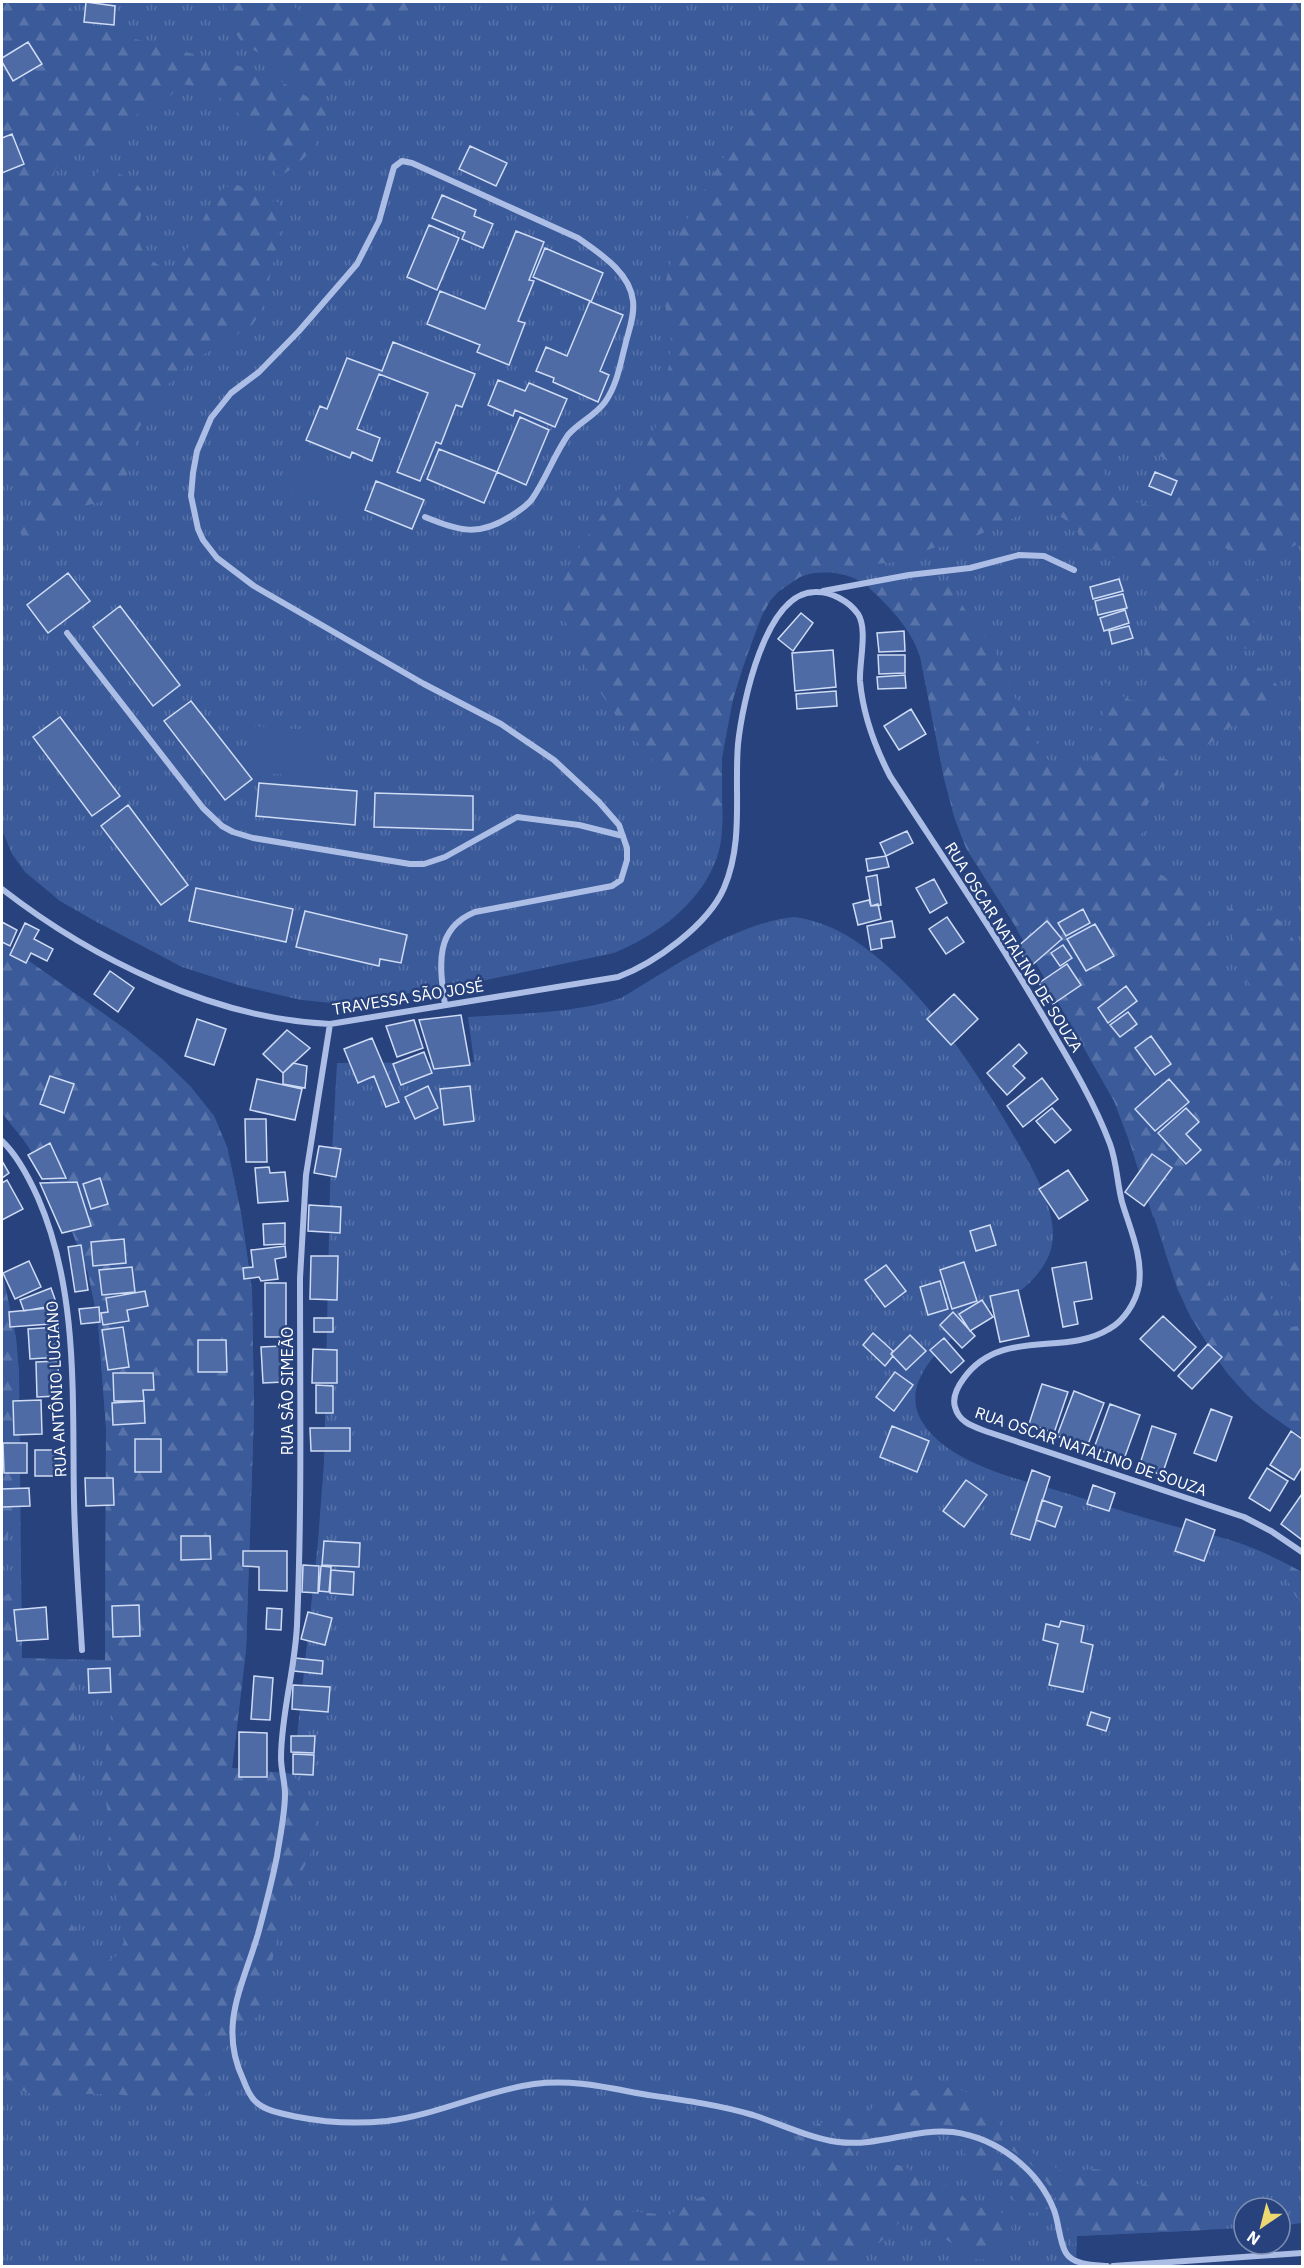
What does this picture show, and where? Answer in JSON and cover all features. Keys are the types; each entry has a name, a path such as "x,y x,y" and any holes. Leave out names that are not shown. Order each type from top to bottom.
{"street":[{"path":"425,517 461,529 484,530 507,518 531,501 568,436 598,410 611,393 620,369 632,318 633,301 625,278 601,255 578,238 412,164 402,162 393,167 380,221 357,264 294,336 259,372 231,393 211,418 197,452 192,479 192,507 203,540 217,558 254,586 405,674 501,724 554,760 613,815 627,848 627,860 621,880 612,886 475,912 457,922 446,938 441,955 445,1005"},
{"path":"819,591 909,575 970,568 1020,555 1044,556 1074,570"},
{"name":"TRAVESSA SÃO JOSÉ","path":"2,890 48,923 100,952 183,992 236,1009 280,1019 330,1024 598,981 634,971 648,964 685,935 717,902 731,870 735,851 738,829 738,744 745,706 756,667 767,636 781,610 801,594 819,591"},
{"name":"RUA OSCAR NATALINO DE SOUZA","path":"819,591 829,593 852,607 861,620 860,681 869,724 879,756 1027,987 1102,1123 1112,1148 1119,1191 1138,1253 1139,1286 1131,1306 1118,1322 1110,1329 1089,1337 1022,1346 985,1357 968,1372 957,1389 954,1404 957,1413 968,1424 985,1431 1244,1518 1271,1531 1302,1552"},
{"path":"67,633 203,808 216,822 233,832 282,844 424,864 445,857 517,817 579,825 623,836"},
{"name":"RUA SÃO SIMEÃO","path":"330,1024 306,1185 300,1278 301,1524 296,1633 281,1758 285,1796 277,1853 260,1926 237,1996 232,2023 231,2040 235,2060 248,2091 257,2103 272,2110 341,2124 389,2121 514,2087 557,2081 595,2084 730,2108 794,2128 819,2139 842,2143 866,2144 925,2133 953,2132 992,2146 1027,2168 1046,2192 1056,2215 1066,2253 1071,2259 1079,2262 1107,2266"},
{"name":"RUA ANTÔNIO LUCIANO","path":"2,1141 19,1163 33,1187 46,1218 63,1276 70,1351 74,1522 82,1650"},
{"path":"1113,2266 1302,2253"}],"green space":[{"path":"2,2 1302,2 1302,1437 1252,1400 1227,1373 1191,1318 1177,1288 1114,1101 1014,924 966,848 954,816 944,778 920,656 916,646 905,626 891,608 859,581 829,572 813,573 795,579 769,602 743,668 727,727 721,771 721,839 714,865 697,894 673,918 644,938 614,953 472,983 361,1001 332,1003 301,1000 241,986 182,967 60,901 25,872 12,854 2,830"},
{"path":"2,2 68,2 78,24 266,73 327,108 324,129 319,139 305,157 278,177 258,140 235,110 217,96 182,84 166,100 141,110 122,131 107,134 104,145 97,153 89,156 76,149 60,162 52,181 78,181 103,169 126,177 139,186 143,195 143,206 138,228 139,240 146,255 166,270 178,263 195,237 215,194 226,187 238,185 266,201 278,202 281,211 275,256 261,311 253,324 193,360 163,389 139,428 123,489 117,497 85,506 70,506 62,509 45,526 38,544 26,550 21,532 21,521 36,498 33,477 10,475 2,481"},
{"path":"226,2 285,2 308,15 321,2 423,2 400,15 364,52 329,82 325,98 311,95 271,59 244,45 229,25"},
{"path":"777,2 1302,2 1302,542 1277,555 1259,557 1228,550 1205,533 1198,553 1205,572 1222,567 1236,567 1250,573 1263,585 1261,600 1250,617 1261,632 1262,640 1257,648 1251,651 1244,648 1230,628 1224,629 1222,641 1224,662 1221,675 1239,667 1252,665 1267,673 1279,688 1264,710 1225,730 1207,745 1189,749 1161,745 1158,751 1161,758 1172,761 1178,771 1177,776 1175,780 1160,788 1153,795 1148,804 1143,826 1143,837 1149,860 1163,876 1189,885 1213,930 1228,984 1242,1000 1252,1004 1254,998 1240,964 1227,918 1228,910 1235,905 1260,909 1269,913 1284,925 1302,955 1302,1178 1297,1171 1290,1149 1277,1166 1250,1173 1248,1181 1256,1193 1259,1207 1247,1217 1238,1219 1229,1217 1205,1200 1195,1197 1183,1198 1176,1213 1170,1219 1153,1217 1114,1101 1014,924 966,848 954,816 944,778 920,656 916,646 899,619 869,588 946,582 1001,661 1011,689 1039,748 1046,758 1060,766 1084,764 1093,757 1107,697 1103,683 1110,685 1129,699 1137,700 1143,696 1152,683 1153,671 1142,645 1159,626 1163,616 1162,610 1148,587 1145,571 1089,548 1074,525 1051,511 1034,506 1003,524 956,545 933,548 896,562 865,565 846,575 830,572 812,573 800,577 778,592 770,601 761,617 743,666 733,699 722,758 722,824 656,764 618,719 591,678 565,621 559,595 565,573 574,556 639,461 655,429 669,366 671,336 665,304 665,284 680,231 746,120 777,54","holes":["1150,449 1166,460 1159,505 1152,506 1128,498 1113,487 1104,473 1102,461 1121,450"]},
{"path":"304,452 366,476 352,513 289,489"},
{"path":"250,726 325,731 322,777 248,772"},
{"path":"794,917 826,925 864,947 902,980 940,1023 976,1073 1034,1172 1050,1213 1052,1244 1039,1272 1023,1288 968,1324 937,1352 925,1369 917,1385 915,1403 921,1420 933,1436 949,1449 988,1469 1148,1519 1237,1542 1302,1572 1302,2223 1292,2224 1292,2196 1232,2196 1232,2229 1077,2236 1076,2266 2,2266 2,1271 16,1338 19,1373 22,1658 105,1660 106,1428 98,1321 88,1273 64,1211 46,1173 2,1113 2,942 128,1031 162,1059 190,1086 214,1116 227,1147 241,1213 252,1290 254,1412 246,1650 232,1768 293,1774 318,1541 324,1462 330,1188 337,1063 474,1062 468,1017 565,1010 621,998 704,948 749,928"},
{"path":"2,942 128,1031 190,1086 214,1116 227,1147 241,1213 252,1290 254,1412 246,1650 232,1768 293,1774 313,1806 316,1831 309,1858 284,1904 264,2001 255,2019 221,2052 206,2094 194,2102 151,2100 117,2094 81,2094 60,2098 39,2096 23,2091 2,2075 2,1598 13,1590 21,1588 22,1658 76,1660 73,1710 77,1738 73,1770 87,1803 75,1851 61,1890 70,1921 92,1960 99,1966 118,1955 124,1942 106,1859 110,1828 100,1780 106,1747 114,1722 105,1660 106,1428 98,1321 88,1273 64,1211 46,1173 2,1113"},
{"path":"1178,1246 1193,1249 1198,1255 1201,1272 1206,1281 1217,1287 1227,1301 1235,1304 1259,1290 1267,1290 1282,1320 1292,1327 1302,1325 1302,1437 1250,1398 1222,1366 1210,1348 1189,1312 1165,1252"},
{"path":"1302,1246 1302,1296 1285,1281 1284,1257 1293,1249"},
{"path":"2,1271 16,1338 19,1373 20,1525 8,1534 7,1556 2,1555"},
{"path":"1277,1559 1302,1572 1302,1601 1296,1597 1287,1579 1277,1568"},
{"path":"927,2086 957,2089 976,2097 995,2115 1003,2138 1023,2147 1061,2171 1078,2172 1097,2169 1104,2171 1120,2186 1136,2184 1160,2189 1208,2230 1077,2236 1076,2249 1069,2237 1059,2204 1043,2176 1018,2154 990,2138 946,2125 924,2126 861,2139 836,2137 812,2129 828,2120 855,2118 888,2099"},
{"path":"792,2132 822,2145 854,2148 855,2167 863,2175 876,2179 889,2165 901,2166 914,2175 922,2190 936,2185 948,2186 963,2196 974,2210 986,2206 993,2207 1003,2214 1010,2225 1012,2236 1010,2241 982,2260 975,2259 929,2229 911,2220 905,2220 880,2242 846,2266 498,2266 518,2228 533,2214 553,2204 669,2215 693,2200 707,2195 738,2203 780,2229 799,2232 807,2228 818,2214 822,2205 822,2195 820,2184 804,2146"},
{"path":"956,2139 986,2148 1012,2162 1032,2182 1049,2208 1035,2213 1020,2211 1017,2202 995,2170 987,2174 975,2174"}],"building":[{"path":"86,2 115,6 114,25 84,22"},
{"path":"28,42 42,64 13,81 2,58"},
{"path":"12,134 24,164 2,173 2,138"},
{"path":"470,146 507,163 496,186 459,169"},
{"path":"442,195 476,210 474,216 493,224 483,248 462,239 465,232 432,218"},
{"path":"429,225 459,238 437,290 407,277"},
{"path":"516,231 544,242 529,280 534,281 518,321 525,323 509,365 477,352 480,345 427,324 440,291 485,309"},
{"path":"545,248 603,273 591,302 623,315 600,371 609,375 598,402 553,382 554,378 536,371 546,347 567,356 590,301 533,277"},
{"path":"393,342 475,374 462,407 456,405 441,444 436,442 420,481 397,472 428,393 379,374 357,429 380,438 372,461 352,452 350,458 306,440 320,406 327,409 347,358 382,371"},
{"path":"498,380 525,391 529,383 567,399 555,427 515,410 513,416 488,405"},
{"path":"520,417 549,430 526,485 497,472"},
{"path":"439,449 497,472 484,503 427,479"},
{"path":"1155,472 1177,481 1171,495 1149,486"},
{"path":"376,481 424,500 412,529 365,510"},
{"path":"68,573 90,601 48,633 27,605"},
{"path":"1119,579 1123,591 1093,599 1090,587"},
{"path":"1123,594 1127,608 1098,615 1095,601"},
{"path":"120,606 180,685 153,706 93,627"},
{"path":"1125,610 1129,623 1104,631 1100,618"},
{"path":"801,613 813,623 793,651 778,639"},
{"path":"1129,626 1133,638 1112,644 1109,631"},
{"path":"904,631 905,651 879,652 877,633"},
{"path":"833,650 836,687 795,691 792,653"},
{"path":"878,655 905,655 905,673 879,674"},
{"path":"905,675 906,688 878,689 877,677"},
{"path":"836,691 837,706 797,709 796,694"},
{"path":"191,701 252,779 225,800 164,721"},
{"path":"911,709 926,734 899,750 884,726"},
{"path":"60,717 120,796 92,816 33,737"},
{"path":"259,783 357,791 355,825 256,816"},
{"path":"375,793 473,796 473,830 374,827"},
{"path":"128,805 188,885 161,905 101,826"},
{"path":"907,831 913,843 886,856 880,843"},
{"path":"886,856 889,867 868,871 866,859"},
{"path":"877,875 881,905 871,906 866,877"},
{"path":"934,879 947,903 930,913 916,888"},
{"path":"196,888 293,909 286,942 189,921"},
{"path":"869,900 871,906 878,904 881,919 858,925 853,904"},
{"path":"1083,909 1090,923 1066,936 1058,923"},
{"path":"305,911 407,935 401,963 380,959 379,966 296,947"},
{"path":"947,917 964,942 946,954 929,929"},
{"path":"892,921 895,937 881,939 882,948 871,950 867,926"},
{"path":"1047,921 1062,939 1031,966 1016,948"},
{"path":"2,922 17,930 10,946 2,942"},
{"path":"25,923 39,930 34,939 53,949 47,961 31,953 26,963 10,955"},
{"path":"1095,924 1114,956 1086,971 1067,939"},
{"path":"1063,945 1072,958 1060,966 1051,953"},
{"path":"1067,964 1081,985 1053,1004 1039,983"},
{"path":"110,971 134,988 118,1012 94,994"},
{"path":"1126,986 1137,1001 1108,1023 1098,1008"},
{"path":"954,994 978,1019 951,1045 927,1019"},
{"path":"1128,1012 1137,1024 1120,1037 1110,1025"},
{"path":"461,1015 470,1065 434,1069 419,1020"},
{"path":"197,1019 226,1029 214,1065 185,1056"},
{"path":"414,1020 423,1048 397,1057 386,1026"},
{"path":"287,1030 310,1048 283,1073 263,1054"},
{"path":"1151,1036 1171,1064 1155,1075 1135,1048"},
{"path":"372,1038 399,1102 386,1107 374,1076 358,1083 344,1049"},
{"path":"1019,1044 1027,1053 1013,1066 1025,1078 1007,1095 987,1073"},
{"path":"424,1052 432,1073 401,1085 393,1064"},
{"path":"293,1063 307,1066 305,1088 283,1084 283,1073"},
{"path":"50,1076 74,1084 64,1113 40,1104"},
{"path":"1042,1078 1058,1099 1023,1127 1007,1106"},
{"path":"257,1079 302,1089 295,1120 250,1110"},
{"path":"1169,1079 1189,1102 1155,1131 1135,1109"},
{"path":"428,1086 438,1108 415,1119 405,1097"},
{"path":"470,1086 474,1121 444,1125 440,1089"},
{"path":"1052,1108 1071,1130 1055,1143 1036,1121"},
{"path":"1186,1108 1199,1122 1186,1134 1201,1150 1186,1164 1158,1133"},
{"path":"245,1119 266,1119 267,1162 246,1162"},
{"path":"50,1143 66,1178 42,1179 28,1155"},
{"path":"319,1146 341,1149 336,1177 314,1173"},
{"path":"1152,1154 1172,1168 1144,1206 1125,1192"},
{"path":"2,1161 9,1173 2,1178"},
{"path":"269,1167 270,1173 285,1172 288,1201 258,1203 255,1168"},
{"path":"1068,1170 1088,1200 1059,1219 1039,1189"},
{"path":"100,1178 108,1204 91,1209 83,1184"},
{"path":"7,1180 23,1209 2,1220 2,1183"},
{"path":"77,1182 91,1226 62,1233 40,1183"},
{"path":"309,1205 341,1207 340,1233 308,1231"},
{"path":"285,1223 285,1244 264,1245 263,1224"},
{"path":"990,1225 996,1245 976,1251 970,1231"},
{"path":"124,1239 126,1263 93,1266 91,1242"},
{"path":"81,1245 88,1290 75,1292 68,1247"},
{"path":"285,1246 286,1257 275,1259 278,1279 261,1281 259,1277 244,1279 243,1268 253,1267 251,1250"},
{"path":"311,1256 338,1256 337,1300 310,1299"},
{"path":"29,1261 41,1287 15,1299 3,1273"},
{"path":"964,1262 977,1301 952,1309 940,1270"},
{"path":"1086,1262 1092,1299 1074,1302 1078,1324 1063,1327 1052,1268"},
{"path":"886,1265 906,1291 885,1307 865,1280"},
{"path":"132,1267 135,1292 102,1295 99,1270"},
{"path":"940,1281 948,1309 928,1315 920,1287"},
{"path":"265,1283 286,1283 286,1337 265,1337"},
{"path":"51,1288 57,1305 24,1311 20,1300"},
{"path":"1018,1290 1029,1336 1000,1342 990,1296"},
{"path":"145,1291 148,1306 127,1310 129,1321 103,1325 101,1313 108,1312 106,1298"},
{"path":"982,1300 993,1317 970,1331 959,1314"},
{"path":"99,1307 100,1322 81,1324 79,1309"},
{"path":"49,1308 50,1324 10,1327 9,1312"},
{"path":"953,1312 975,1336 962,1348 940,1325"},
{"path":"1163,1316 1196,1347 1174,1371 1140,1339"},
{"path":"314,1318 333,1318 333,1332 314,1332"},
{"path":"58,1327 60,1357 30,1359 28,1329"},
{"path":"123,1327 129,1367 108,1370 102,1330"},
{"path":"873,1333 893,1351 891,1354 893,1356 885,1366 863,1345"},
{"path":"910,1335 926,1351 906,1370 891,1354"},
{"path":"944,1338 964,1361 951,1373 930,1350"},
{"path":"198,1340 226,1340 227,1372 198,1372"},
{"path":"1208,1344 1222,1357 1192,1389 1178,1376"},
{"path":"282,1346 284,1382 263,1383 261,1347"},
{"path":"313,1349 337,1350 337,1383 312,1383"},
{"path":"58,1361 59,1396 37,1397 36,1362"},
{"path":"895,1372 913,1385 894,1411 876,1397"},
{"path":"113,1373 153,1373 154,1390 143,1390 144,1401 114,1401"},
{"path":"1042,1384 1068,1392 1054,1433 1029,1424"},
{"path":"316,1385 333,1386 333,1413 316,1413"},
{"path":"1074,1391 1104,1403 1087,1447 1057,1436"},
{"path":"41,1400 42,1434 14,1435 13,1401"},
{"path":"144,1401 145,1423 113,1425 112,1403"},
{"path":"1110,1404 1140,1415 1124,1459 1094,1448"},
{"path":"1211,1409 1232,1417 1216,1461 1194,1453"},
{"path":"892,1426 929,1441 917,1472 880,1457"},
{"path":"1152,1426 1176,1434 1162,1475 1139,1467"},
{"path":"310,1428 350,1428 350,1451 311,1451"},
{"path":"1291,1431 1302,1439 1302,1467 1294,1480 1270,1465"},
{"path":"135,1439 161,1439 161,1472 135,1472"},
{"path":"3,1443 27,1443 27,1473 4,1473"},
{"path":"35,1450 59,1450 60,1476 35,1476"},
{"path":"1267,1468 1288,1481 1270,1511 1249,1498"},
{"path":"1032,1470 1050,1477 1030,1540 1011,1534"},
{"path":"85,1478 113,1478 114,1505 86,1506"},
{"path":"966,1480 987,1495 964,1527 943,1511"},
{"path":"1093,1485 1115,1493 1109,1511 1087,1504"},
{"path":"29,1488 30,1506 2,1507 2,1489"},
{"path":"1302,1494 1302,1537 1301,1539 1281,1524"},
{"path":"1042,1500 1062,1507 1055,1527 1036,1520"},
{"path":"1186,1519 1215,1530 1204,1561 1175,1551"},
{"path":"181,1536 210,1536 211,1559 181,1560"},
{"path":"324,1541 360,1543 359,1567 322,1565"},
{"path":"243,1551 287,1551 287,1591 259,1590 259,1567 243,1566"},
{"path":"303,1565 319,1566 318,1593 302,1592"},
{"path":"321,1566 331,1567 329,1592 319,1591"},
{"path":"331,1570 354,1572 353,1595 330,1593"},
{"path":"139,1605 140,1636 113,1637 112,1606"},
{"path":"46,1607 48,1639 17,1641 14,1610"},
{"path":"267,1608 282,1609 281,1630 266,1629"},
{"path":"308,1612 332,1618 325,1645 301,1639"},
{"path":"1061,1621 1084,1626 1081,1642 1093,1645 1083,1692 1049,1685 1058,1644 1043,1640 1046,1624 1059,1627"},
{"path":"295,1658 323,1661 322,1674 294,1671"},
{"path":"110,1668 111,1692 89,1693 88,1669"},
{"path":"254,1676 273,1678 270,1720 251,1719"},
{"path":"293,1685 330,1687 328,1712 292,1709"},
{"path":"1091,1712 1110,1718 1106,1731 1087,1725"},
{"path":"239,1732 267,1733 267,1777 239,1777"},
{"path":"291,1736 315,1736 314,1753 291,1752"},
{"path":"293,1754 314,1755 313,1775 293,1774"}]}
